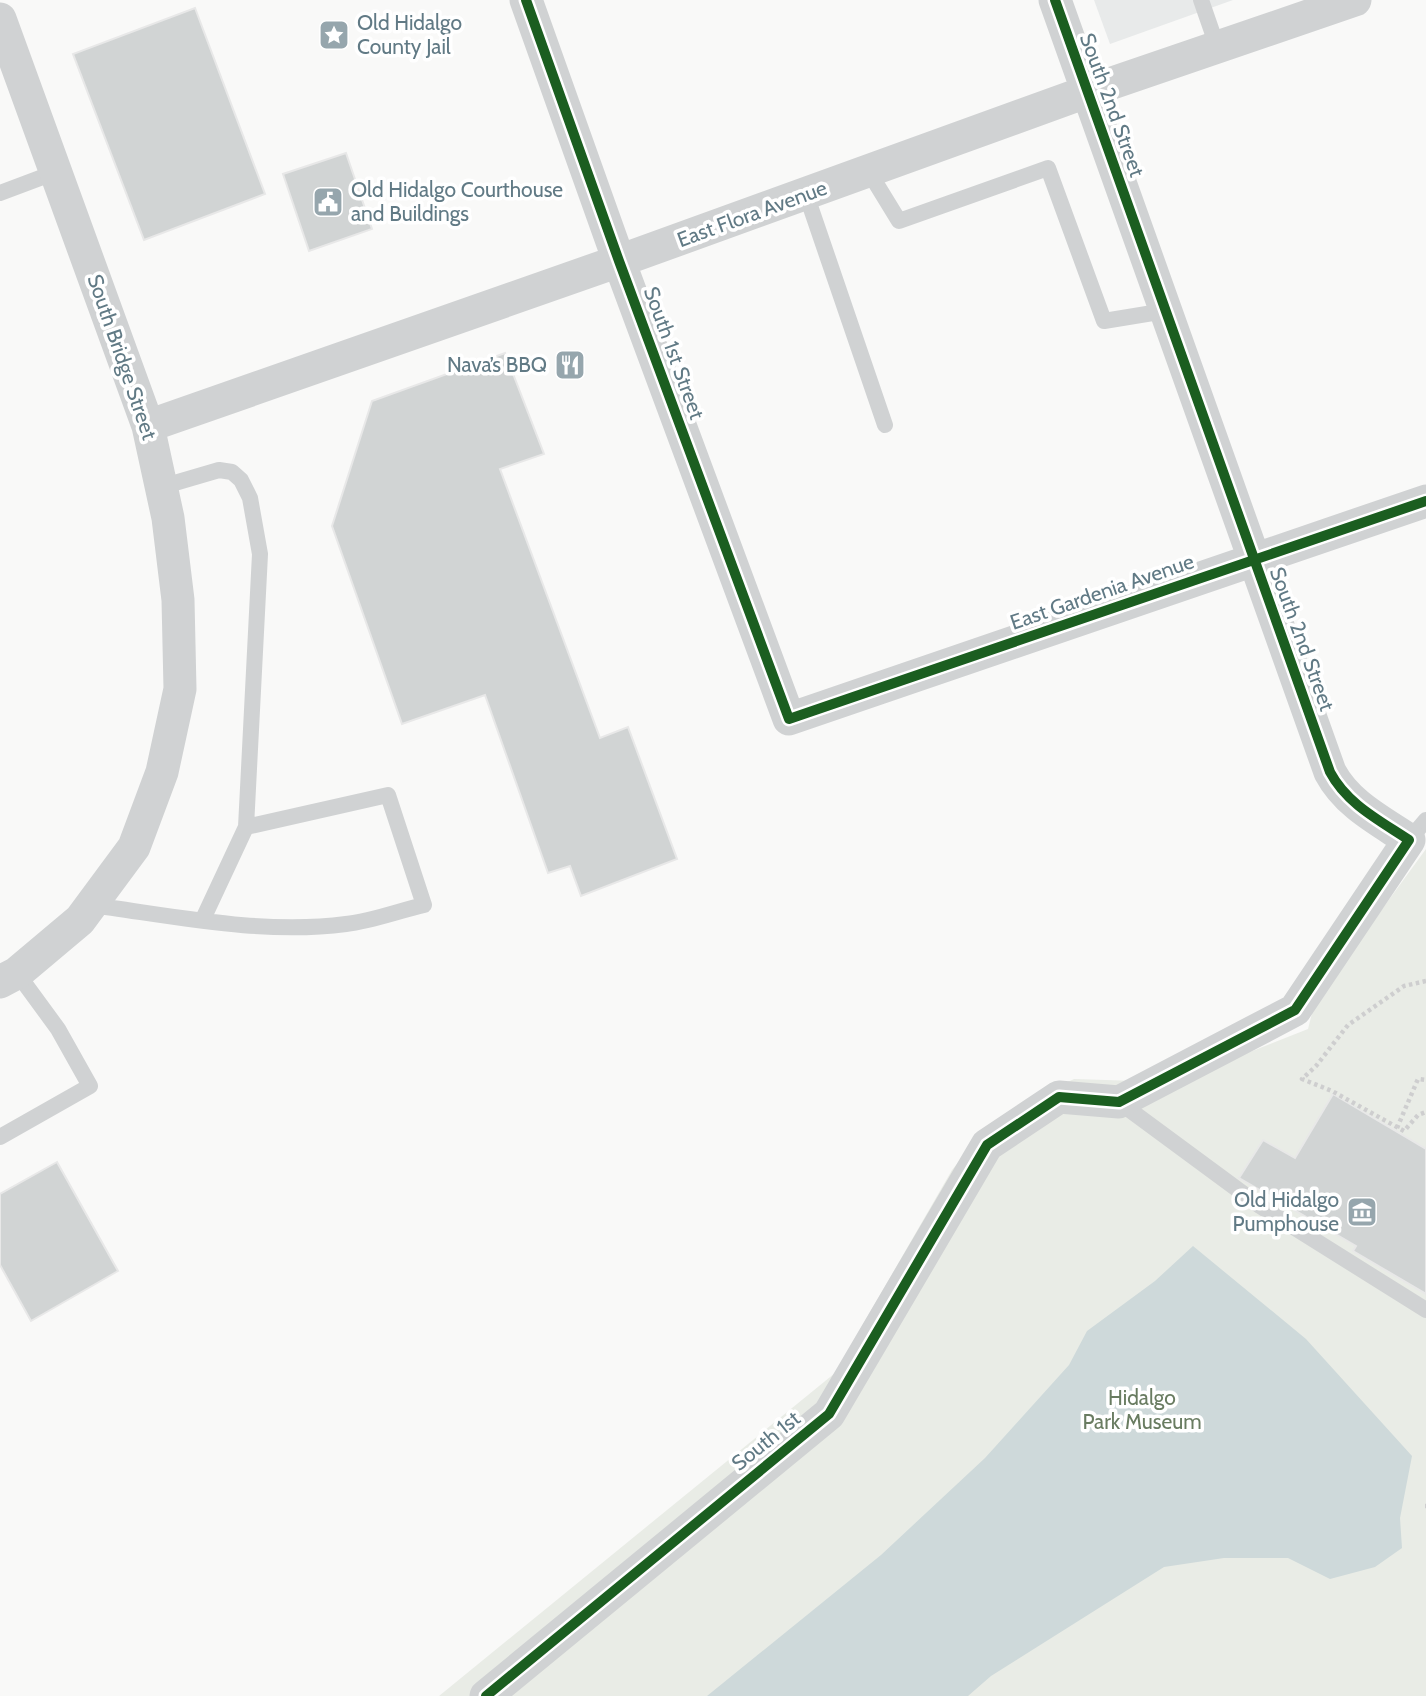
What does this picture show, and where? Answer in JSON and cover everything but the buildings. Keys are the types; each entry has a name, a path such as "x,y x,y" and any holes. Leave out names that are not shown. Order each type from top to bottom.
{"street":[{"name":"South 1st Street","path":"526,0 619,261 789,719"},
{"name":"South 2nd Street","path":"1055,0 1329,772 1338,787 1356,805 1417,830 1294,1010 1119,1102"},
{"name":"East Flora Avenue","path":"148,426 870,172 1086,92 1218,49 1301,10 1355,0"},
{"name":"South Bridge Street","path":"0,19 148,426 168,518 178,600 180,688 162,772 134,847 80,920 9,977"},
{"name":"East Gardenia Avenue","path":"789,719 1426,501"},
{"name":"South 1st","path":"486,1696 829,1414 987,1145 1059,1097 1119,1102"}],"lane":[{"path":"1201,0 1218,49"},
{"path":"870,172 899,221 1048,168 1104,321 1165,310"},
{"path":"0,193 56,172"},
{"path":"806,194 885,425"},
{"path":"161,487 219,470 233,472 241,480 250,498 260,555 246,827 202,919"},
{"path":"91,905 290,927 347,924 424,905 388,795 246,827"},
{"path":"0,1137 90,1086 58,1029 9,977"},
{"path":"1119,1102 1260,1206 1426,1310"}],"path":[{"path":"1426,981 1404,986 1348,1025 1316,1066 1302,1079 1332,1091 1404,1131 1418,1115 1426,1112"},
{"path":"1397,1128 1418,1079 1426,1080"}],"shaded area":[{"path":"1094,0 1233,0 1110,44"},
{"path":"1193,1246 1306,1339 1412,1456 1400,1518 1402,1548 1375,1567 1330,1579 1288,1558 1224,1558 1164,1567 991,1676 968,1696 707,1696 881,1555 985,1458 1069,1365 1087,1331 1155,1281"}],"green space":[{"name":"Hidalgo Park Museum","path":"1426,849 1426,1696 439,1696 835,1373 952,1170 974,1143 1038,1096 1074,1079 1138,1081 1232,1059 1308,1029 1315,1001"}],"cycle path":[{"path":"526,0 619,261 789,719 1426,501"},
{"path":"486,1696 829,1414 987,1145 1059,1097 1119,1102 1295,1010 1409,840 1355,802 1330,772 1055,0"}],"place":[{"name":"Old Hidalgo County Jail","path":"334,35"},
{"name":"Old Hidalgo Courthouse and Buildings","path":"328,202"},
{"name":"Nava’s BBQ","path":"570,365"},
{"name":"Old Hidalgo Pumphouse","path":"1362,1212"}]}
